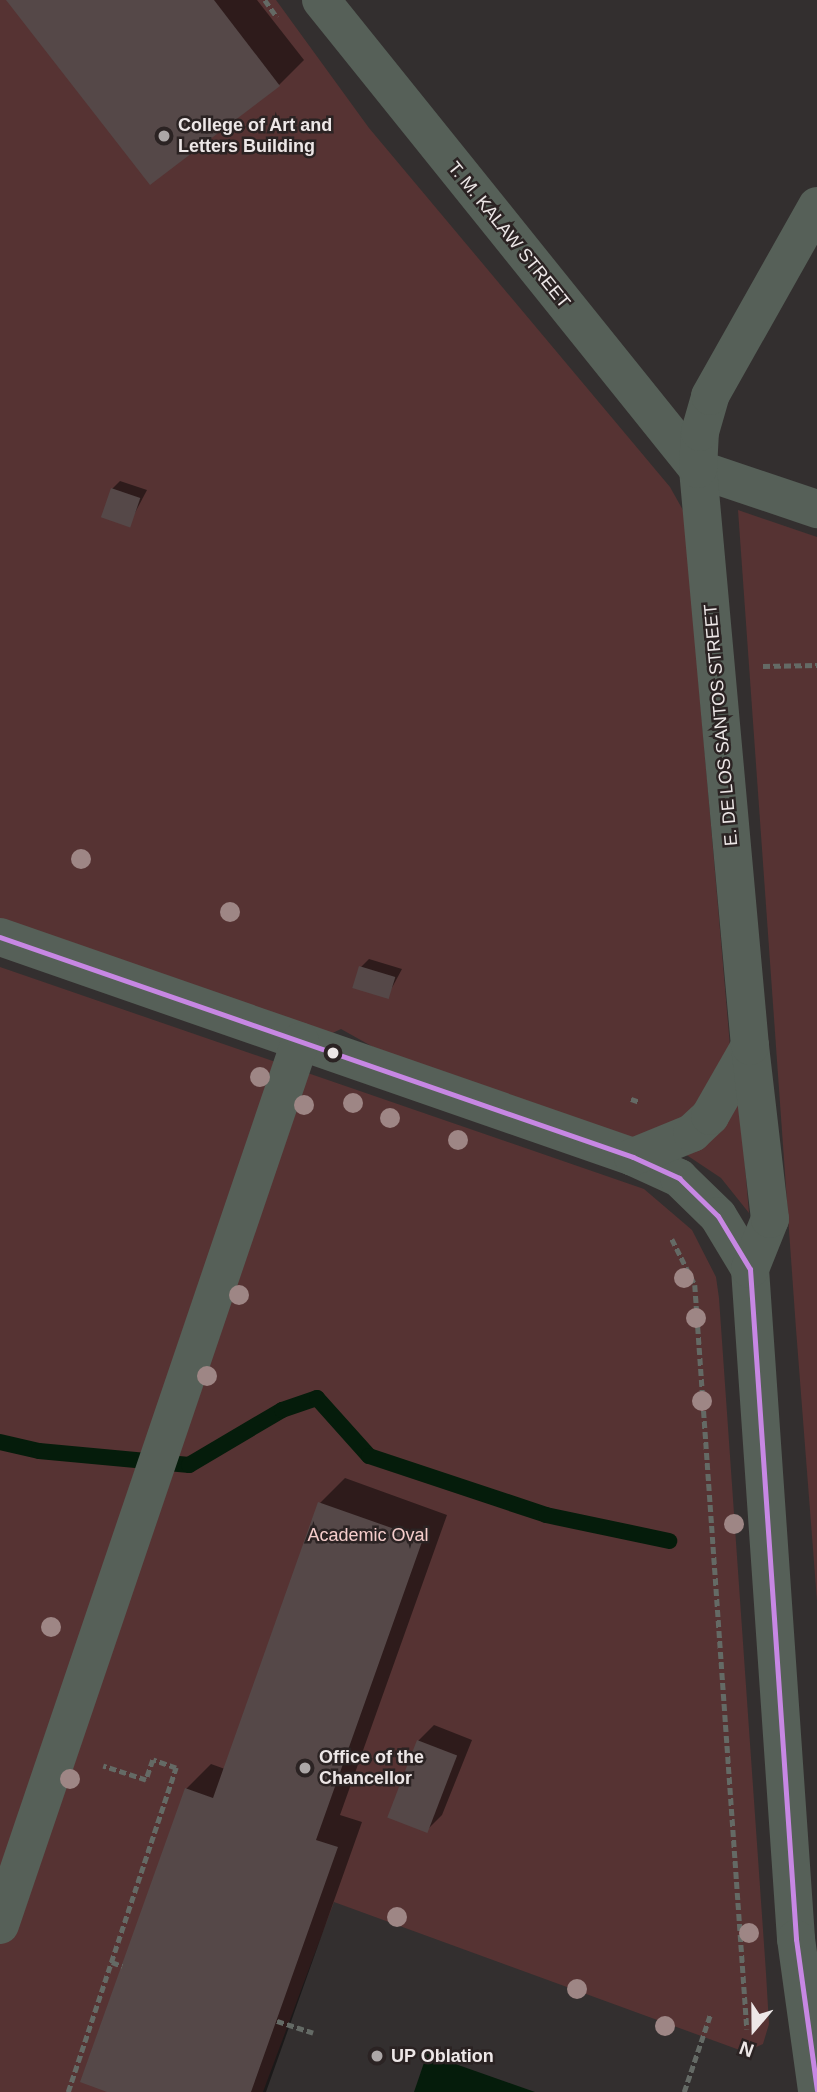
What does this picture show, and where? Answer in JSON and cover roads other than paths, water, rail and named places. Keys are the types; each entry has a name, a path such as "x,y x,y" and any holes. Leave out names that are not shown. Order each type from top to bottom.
{"street":[{"name":"T. M. KALAW STREET","path":"321,0 698,469"},
{"name":"E. DE LOS SANTOS STREET","path":"750,1269 770,1219 750,1046 698,469 700,432 710,396 817,206"},
{"path":"698,469 817,509"},
{"path":"0,937 633,1157 679,1178 703,1197 750,1269 796,1939 817,2090"},
{"path":"0,1925 300,1042"},
{"path":"633,1157 692,1133 710,1116 750,1046"}],"waterway":[{"path":"0,1442 39,1451 189,1465 282,1410 317,1398 369,1456 546,1515 669,1541"}],"place":[{"name":"College of Art and Letters Building","path":"164,136"},
{"name":"Office of the Chancellor","path":"305,1768"},
{"name":"UP Oblation","path":"377,2056"}],"park label":[{"name":"Academic Oval","path":"368,1535"}]}
